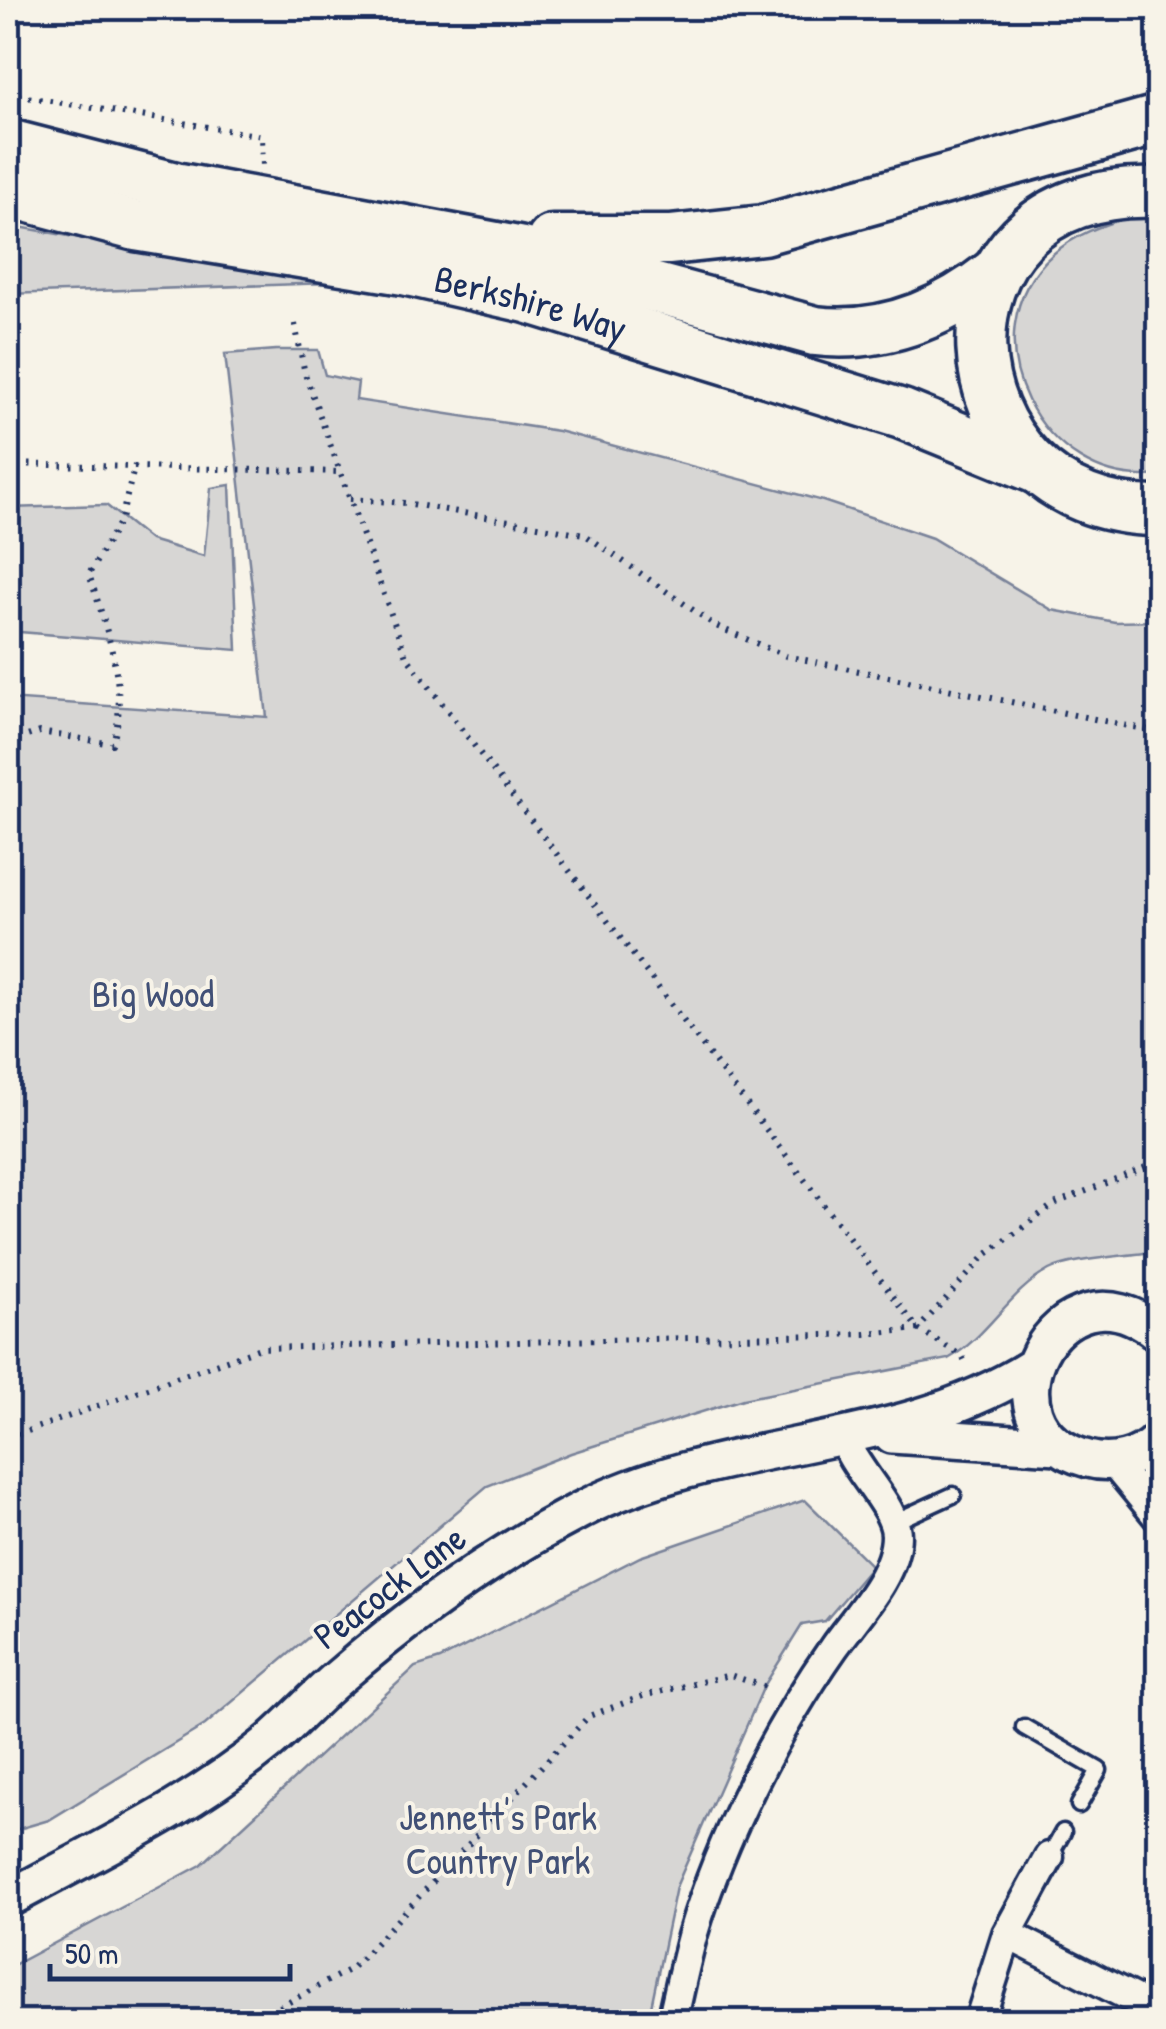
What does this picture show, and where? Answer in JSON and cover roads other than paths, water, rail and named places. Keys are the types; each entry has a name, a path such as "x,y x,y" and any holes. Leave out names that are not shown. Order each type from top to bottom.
{"highway":[{"path":"454,236 624,241 763,230 1158,120"},
{"name":"Berkshire Way","path":"8,144 175,187 454,236 592,269 787,325 840,334 918,319 965,297 995,273"},
{"path":"1146,188 1081,203 1041,224 995,273 980,320 983,373 998,413 1037,469 1082,498 1132,511 1158,511"},
{"name":"Berkshire Way","path":"8,192 136,226 404,270 527,298 902,414 1037,469"}],"street":[{"path":"1058,1446 1033,1410 1032,1367 1041,1346 1073,1318 1095,1311 1152,1320"},
{"name":"Peacock Lane","path":"8,1898 163,1816 266,1745 406,1620 512,1548 586,1508 696,1468 855,1434 985,1396 1032,1367"},
{"path":"672,2022 693,1933 713,1878 797,1699 889,1563 896,1536 894,1522 848,1455 855,1434"},
{"name":"Peacock Lane","path":"855,1434 1058,1446 1094,1461 1114,1462"},
{"path":"1158,1440 1133,1457 1114,1462 1158,1517"},
{"path":"979,2022 1007,1934 1056,1845"},
{"path":"1007,1934 1158,2011"}],"lane":[{"path":"894,1522 954,1495"},
{"path":"1024,1728 1099,1770 1079,1804"}],"park label":[{"name":"Big Wood","path":"153,993"},
{"name":"Jennett's Park Country Park","path":"498,1838"}]}
